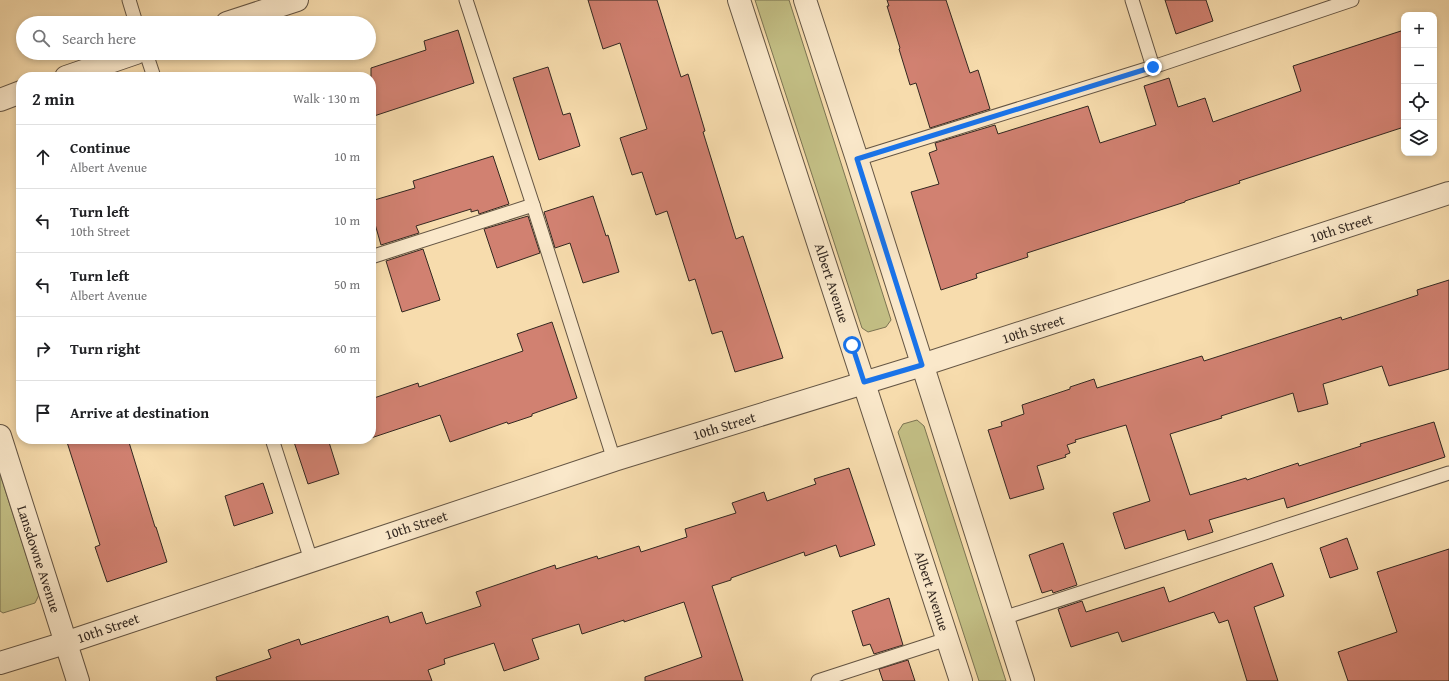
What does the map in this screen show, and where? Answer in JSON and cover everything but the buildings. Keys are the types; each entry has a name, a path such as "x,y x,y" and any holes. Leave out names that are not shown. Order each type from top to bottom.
{"street":[{"path":"248,16 297,0"},
{"name":"Albert Avenue","path":"739,0 961,681"},
{"path":"805,0 1023,681"},
{"path":"81,72 116,60"},
{"path":"0,100 16,94"},
{"name":"10th Street","path":"0,663 65,643 614,460 922,365 1449,193"},
{"name":"Lansdowne Avenue","path":"0,436 78,681"},
{"path":"0,663 6,681"}],"lane":[{"path":"129,0 134,16"},
{"path":"466,0 614,460"},
{"path":"1132,0 1153,67"},
{"path":"857,159 1153,67 1352,0"},
{"path":"148,60 152,72"},
{"path":"376,255 533,205"},
{"path":"274,444 311,560"},
{"path":"1003,618 1449,473"},
{"path":"818,681 947,639"}],"shaded area":[{"path":"755,0 789,0 891,320 886,327 868,332 862,328"},
{"path":"917,420 924,426 1006,681 979,681 898,432 903,424"},
{"path":"0,474 39,595 35,603 3,613 0,611"}],"route":[{"path":"852,345 864,382 922,365 857,159 1153,67"}]}
